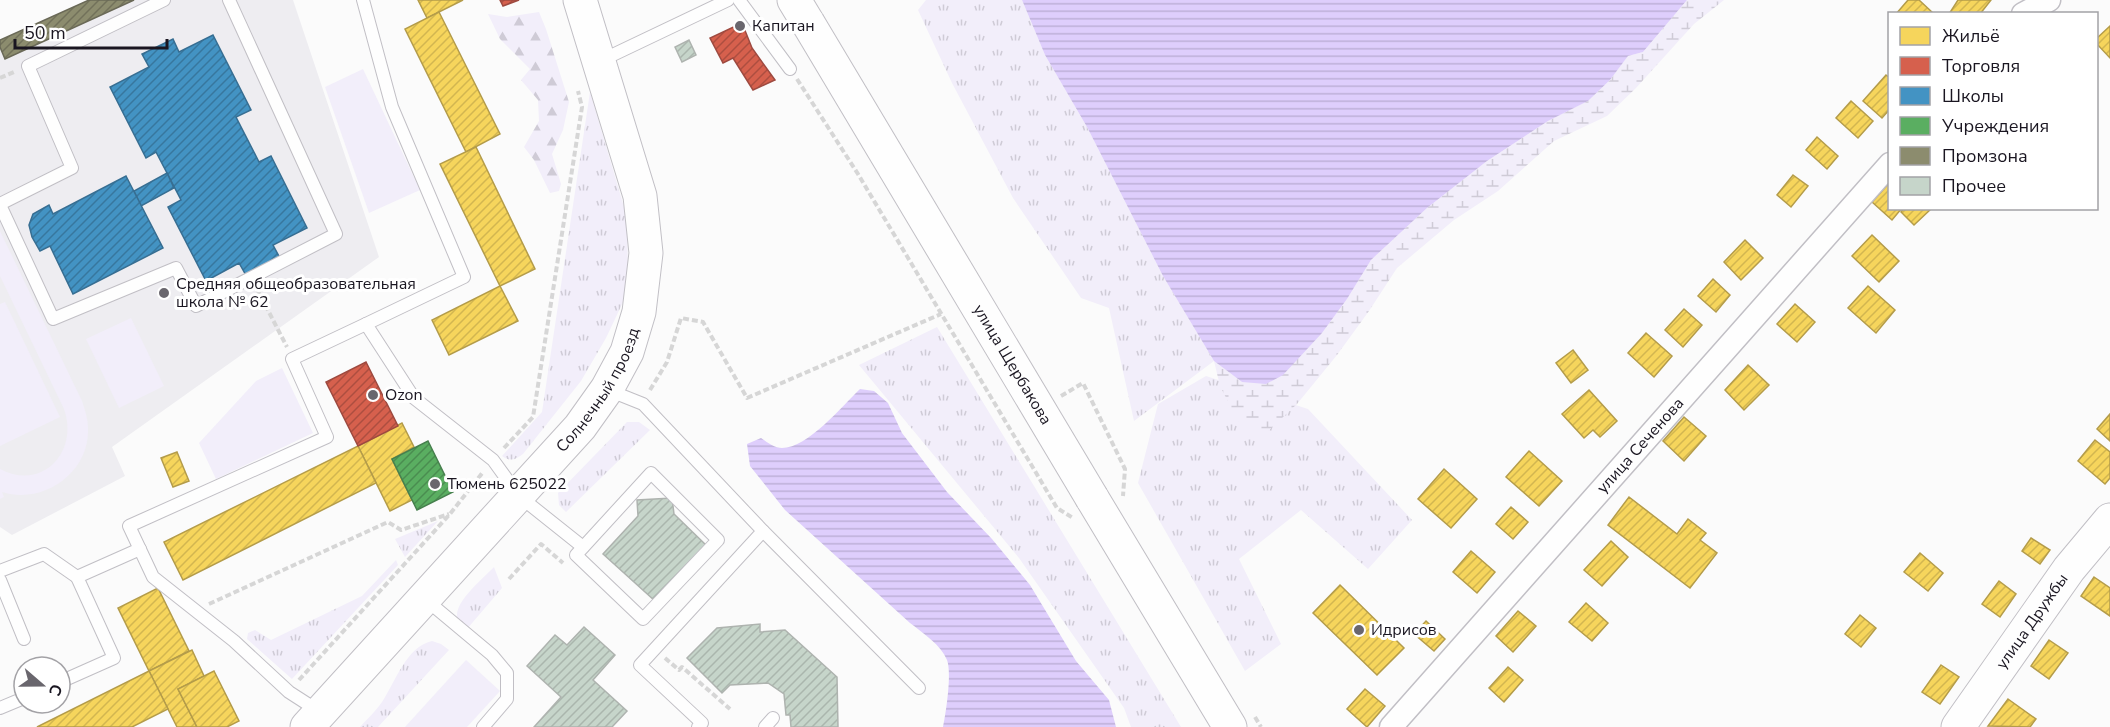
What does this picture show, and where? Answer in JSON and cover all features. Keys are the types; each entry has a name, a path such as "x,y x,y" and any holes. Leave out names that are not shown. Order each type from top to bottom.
{"street":[{"name":"Солнечный проезд","path":"314,720 580,427 607,389 627,352 639,312 646,253 640,196 580,0"},
{"path":"2025,12 2049,0"},
{"name":"улица Щербакова","path":"801,12 1230,727"},
{"name":"улица Сеченова","path":"1391,727 1888,166"},
{"name":"улица Дружбы","path":"1958,727 2069,569 2110,520"}],"lane":[{"path":"164,0 28,66 72,168 0,205 53,319 176,268 196,306 336,234 229,0"},
{"path":"314,720 289,692 234,641 153,577 129,526 327,437 292,359 464,277 392,107 363,0"},
{"path":"599,62 728,0"},
{"path":"739,0 790,69"},
{"path":"366,324 414,398 493,460 519,496 583,547"},
{"path":"607,389 643,404 763,531 919,688"},
{"path":"651,473 718,540 643,619 576,555 583,547 651,473"},
{"path":"702,726 640,665 763,531"},
{"path":"77,577 140,549"},
{"path":"0,571 44,554 77,577 114,657 72,676"},
{"path":"0,580 24,639"},
{"path":"424,599 492,655 507,673 507,699 483,727"}],"path":[{"path":"790,69 858,174 1057,508 1098,507 1125,469 1083,384 1055,400"},
{"path":"289,692 450,514 493,460 533,417 582,106 577,85"},
{"path":"251,278 292,359"},
{"path":"643,404 667,362 681,318 703,322 747,398 941,314"},
{"path":"1008,427 1017,421"},
{"path":"195,611 388,522 401,530 450,514"},
{"path":"509,579 541,544 567,568"},
{"path":"655,649 679,670 682,667 730,709"}],"shaded area":[{"name":"Средняя общеобразовательная школа № 62","path":"89,0 293,0 379,257 112,447 125,476 12,535 0,527 0,40"},
{"path":"1022,0 1687,0 1643,52 1628,56 1610,80 1588,101 1548,121 1487,161 1427,208 1371,260 1347,299 1322,333 1283,375 1266,384 1242,382 1214,361 1163,276 1087,127 1045,55"},
{"path":"860,389 874,391 888,403 902,433 947,492 992,539 1030,585 1076,661 1109,700 1116,727 943,727 949,674 947,660 941,649 785,510 750,466 747,444 761,438 782,448 803,441 824,425"}],"green space":[{"path":"926,0 1022,0 1045,55 1087,127 1163,276 1214,361 1134,421 1109,308 1081,298 1013,198 952,83 918,10"},
{"path":"1687,0 1724,0 1694,24 1636,88 1607,116 1554,141 1498,191 1454,220 1397,268 1337,355 1297,404 1266,433 1238,421 1220,386 1214,361 1242,382 1322,333 1347,299 1371,260 1427,208 1487,161 1548,121 1588,101 1610,80 1628,56 1643,52"},
{"path":"539,12 569,102 563,130 552,154 561,184 559,191 550,193 534,160 524,147 539,121 538,100 521,80 530,69 500,39 488,14 507,17"},
{"path":"363,69 420,190 369,213 325,87"},
{"path":"590,92 627,217 628,272 624,300 606,338 581,381 523,454 510,460 502,456 542,412"},
{"path":"0,231 82,401 88,428 87,444 81,459 61,482 33,494 18,495 2,492 4,497 0,499 0,469 16,475 30,475 43,471 62,453 67,425 64,409 0,276"},
{"path":"5,302 60,417 0,446 0,304"},
{"path":"131,318 164,386 119,408 86,339"},
{"path":"937,327 1181,727 1131,727 1124,708 1019,558 859,365"},
{"path":"282,368 313,433 216,479 199,443 256,381"},
{"path":"1206,376 1308,409 1412,520 1368,569 1301,510 1239,559 1281,644 1245,671 1138,483 1158,404"},
{"path":"627,422 639,422 650,430 566,512 559,505 558,493"},
{"path":"438,521 405,557 395,539"},
{"path":"396,560 398,565 292,679 247,639 248,633 255,630 271,640 362,596"},
{"path":"494,567 502,588 467,629 459,622 458,608"},
{"path":"432,641 449,650 378,727 360,727 382,702 408,657 423,644"},
{"path":"466,660 500,691 467,727 405,727"}],"building: Жильё":[{"path":"418,0 463,0 427,18"},
{"path":"1908,0 1919,0 1932,12 1898,12"},
{"path":"1958,0 1991,0 1982,12 1950,12"},
{"path":"439,12 500,134 466,152 405,29"},
{"path":"2110,26 2110,58 2098,45 2098,37"},
{"path":"1886,75 1888,76 1888,111 1882,118 1863,101"},
{"path":"1851,101 1873,121 1858,138 1836,118"},
{"path":"1817,137 1838,156 1827,169 1806,150"},
{"path":"476,147 535,269 500,286 440,164"},
{"path":"1793,175 1808,186 1791,207 1777,195"},
{"path":"1888,184 1888,210 1900,210 1892,220 1872,202"},
{"path":"1902,210 1930,210 1914,225 1901,212"},
{"path":"1872,235 1899,261 1879,282 1852,256"},
{"path":"1745,240 1763,258 1741,280 1724,262"},
{"path":"1713,279 1730,295 1716,312 1698,296"},
{"path":"500,286 518,321 449,355 432,320"},
{"path":"1868,286 1895,310 1876,333 1848,308"},
{"path":"1795,304 1815,322 1797,342 1777,324"},
{"path":"1684,309 1702,325 1683,347 1665,330"},
{"path":"1646,333 1672,356 1654,377 1628,353"},
{"path":"1573,350 1588,370 1571,383 1556,363"},
{"path":"1748,365 1769,385 1744,410 1725,390"},
{"path":"1589,390 1617,421 1600,437 1593,430 1584,438 1562,414"},
{"path":"2110,414 2110,441 2097,429"},
{"path":"1684,417 1706,436 1684,461 1663,441"},
{"path":"402,423 414,447 392,459 412,500 390,511 358,446"},
{"path":"2095,440 2110,452 2110,478 2105,484 2078,461"},
{"path":"358,446 376,483 183,580 164,542"},
{"path":"1529,451 1562,481 1539,506 1506,477"},
{"path":"177,452 189,481 173,487 161,458"},
{"path":"1444,469 1477,499 1451,528 1418,499"},
{"path":"1629,497 1677,534 1688,519 1706,533 1700,540 1717,553 1690,588 1608,525"},
{"path":"1511,507 1528,522 1513,539 1496,524"},
{"path":"2031,538 2050,550 2040,564 2022,551"},
{"path":"1611,541 1628,557 1602,586 1584,570"},
{"path":"1471,551 1495,572 1477,593 1453,572"},
{"path":"1920,553 1943,573 1928,591 1904,572"},
{"path":"2094,577 2110,588 2110,616 2081,596"},
{"path":"1999,581 2016,594 2000,617 1982,604"},
{"name":"Идрисов","path":"1340,585 1404,648 1377,675 1313,613"},
{"path":"158,588 189,651 149,671 118,608"},
{"path":"1586,603 1608,623 1592,641 1569,622"},
{"path":"1518,611 1536,626 1513,652 1496,636"},
{"path":"1860,615 1876,628 1861,647 1845,634"},
{"path":"1426,621 1445,639 1434,651 1414,634"},
{"path":"2049,640 2068,653 2049,679 2031,666"},
{"path":"192,650 204,676 178,689 197,727 177,727 149,671"},
{"path":"1941,665 1959,677 1940,704 1922,692"},
{"path":"1508,667 1523,680 1504,702 1489,688"},
{"path":"149,671 168,709 132,727 37,727 61,715 72,715 72,710"},
{"path":"214,671 239,721 227,727 197,727 178,689"},
{"path":"1365,689 1385,706 1367,727 1347,709"},
{"path":"2008,699 2036,719 2030,727 1988,726"}],"building: Торговля":[{"path":"500,0 519,0 503,6"},
{"path":"742,23 752,48 775,80 753,90 733,58 723,63 710,38"},
{"path":"366,362 398,426 358,446 326,382"}],"building: Школы":[{"path":"213,35 251,110 236,117 259,162 271,156 307,228 273,245 281,260 247,277 239,263 206,281 168,207 181,200 156,152 146,158 110,87 149,67 142,54 173,39 179,52"},
{"path":"167,173 174,188 141,206 134,191"},
{"path":"126,176 163,248 73,294 50,246 40,251 32,237 29,225 33,214 49,205 53,214"}],"building: Учреждения":[{"path":"428,441 453,492 417,510 392,459"}],"building: Промзона":[{"path":"89,0 134,0 5,59 0,40"}],"building: Прочее":[{"path":"689,40 696,55 682,62 675,47"},
{"path":"672,498 674,514 708,547 655,601 603,554 638,516 637,500"},
{"path":"760,624 760,632 785,630 837,677 838,727 791,727 790,715 786,715 784,694 768,683 730,685 722,693 687,658 717,628"},
{"path":"584,627 615,655 593,680 627,711 612,727 534,727 561,697 527,666 555,635 567,645"}],"place":[{"name":"Капитан","path":"740,26"},
{"name":"Средняя общеобразовательная школа № 62","path":"164,293"},
{"name":"Ozon","path":"373,395"},
{"name":"Тюмень 625022","path":"435,484"},
{"name":"Идрисов","path":"1359,630"}]}
